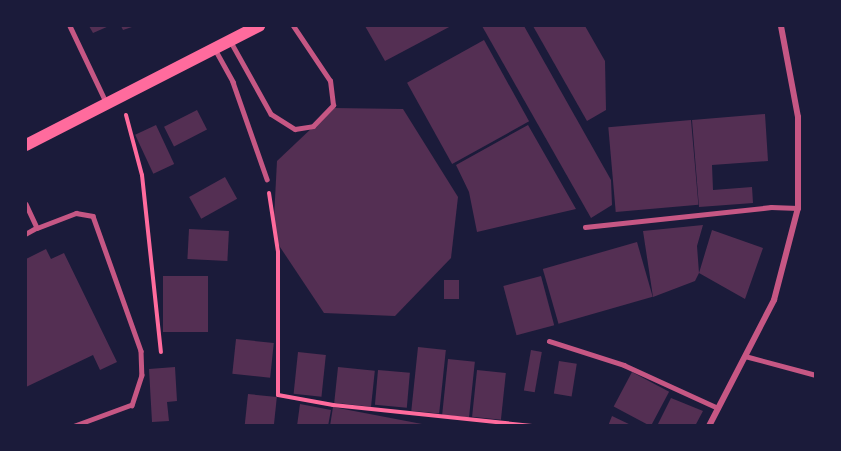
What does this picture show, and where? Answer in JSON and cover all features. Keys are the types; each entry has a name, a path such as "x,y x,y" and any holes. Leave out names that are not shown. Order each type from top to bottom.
{"main road":[{"path":"26,145 259,26"}],"street":[{"path":"709,426 774,300 798,208 798,117 781,26"}],"lane":[{"path":"70,26 106,104"},
{"path":"231,41 271,114 295,129 313,126 333,105 330,81 292,26"},
{"path":"215,49 233,82 267,179"},
{"path":"26,204 37,228"},
{"path":"585,227 771,207 798,208"},
{"path":"26,234 76,213 93,216 141,351 142,375 132,405 75,426"},
{"path":"549,341 624,365 718,408"},
{"path":"745,356 816,375"}],"path":[{"path":"121,97 142,175 161,352"},
{"path":"267,179 278,252 278,394 333,405 532,426"}],"building":[{"path":"89,26 109,26 93,33"},
{"path":"121,26 135,26 123,30"},
{"path":"365,26 451,26 385,61"},
{"path":"482,26 524,26 611,180 612,205 591,218"},
{"path":"533,26 585,26 605,61 606,110 587,121"},
{"path":"484,40 529,121 452,164 407,83"},
{"path":"333,108 403,109 458,197 451,258 395,316 324,313 278,244 274,218 277,161"},
{"path":"197,110 207,130 174,146 164,127"},
{"path":"765,114 768,161 712,165 713,190 752,187 753,203 699,207 692,120"},
{"path":"691,120 698,205 616,212 608,127"},
{"path":"156,125 174,164 153,174 135,135"},
{"path":"528,125 576,209 477,232 469,192 456,165"},
{"path":"225,177 237,199 201,219 189,197"},
{"path":"703,225 697,246 699,273 695,281 653,297 643,231"},
{"path":"189,229 229,231 227,261 187,259"},
{"path":"712,230 763,248 745,299 699,273"},
{"path":"637,242 653,297 559,324 543,269"},
{"path":"46,249 51,259 64,253 117,362 100,370 93,355 26,387 26,259"},
{"path":"163,276 208,276 208,332 163,332"},
{"path":"541,276 554,325 517,335 503,286"},
{"path":"444,280 459,280 459,299 444,299"},
{"path":"236,339 274,343 270,378 232,374"},
{"path":"418,347 446,350 439,414 411,411"},
{"path":"531,350 542,352 535,392 524,390"},
{"path":"298,352 326,355 321,397 294,394"},
{"path":"448,359 475,362 469,418 442,415"},
{"path":"559,361 577,364 572,396 554,394"},
{"path":"175,367 177,401 167,402 169,421 152,422 149,369"},
{"path":"338,367 375,371 371,407 334,403"},
{"path":"378,370 410,373 407,408 375,405"},
{"path":"477,370 506,373 501,420 472,417"},
{"path":"632,372 669,392 651,426 614,406"},
{"path":"248,394 277,397 274,426 245,426"},
{"path":"671,398 703,411 695,426 657,426"},
{"path":"300,404 331,410 328,426 297,426"},
{"path":"333,407 422,424 422,426 330,426"},
{"path":"612,416 633,426 608,426"}]}
